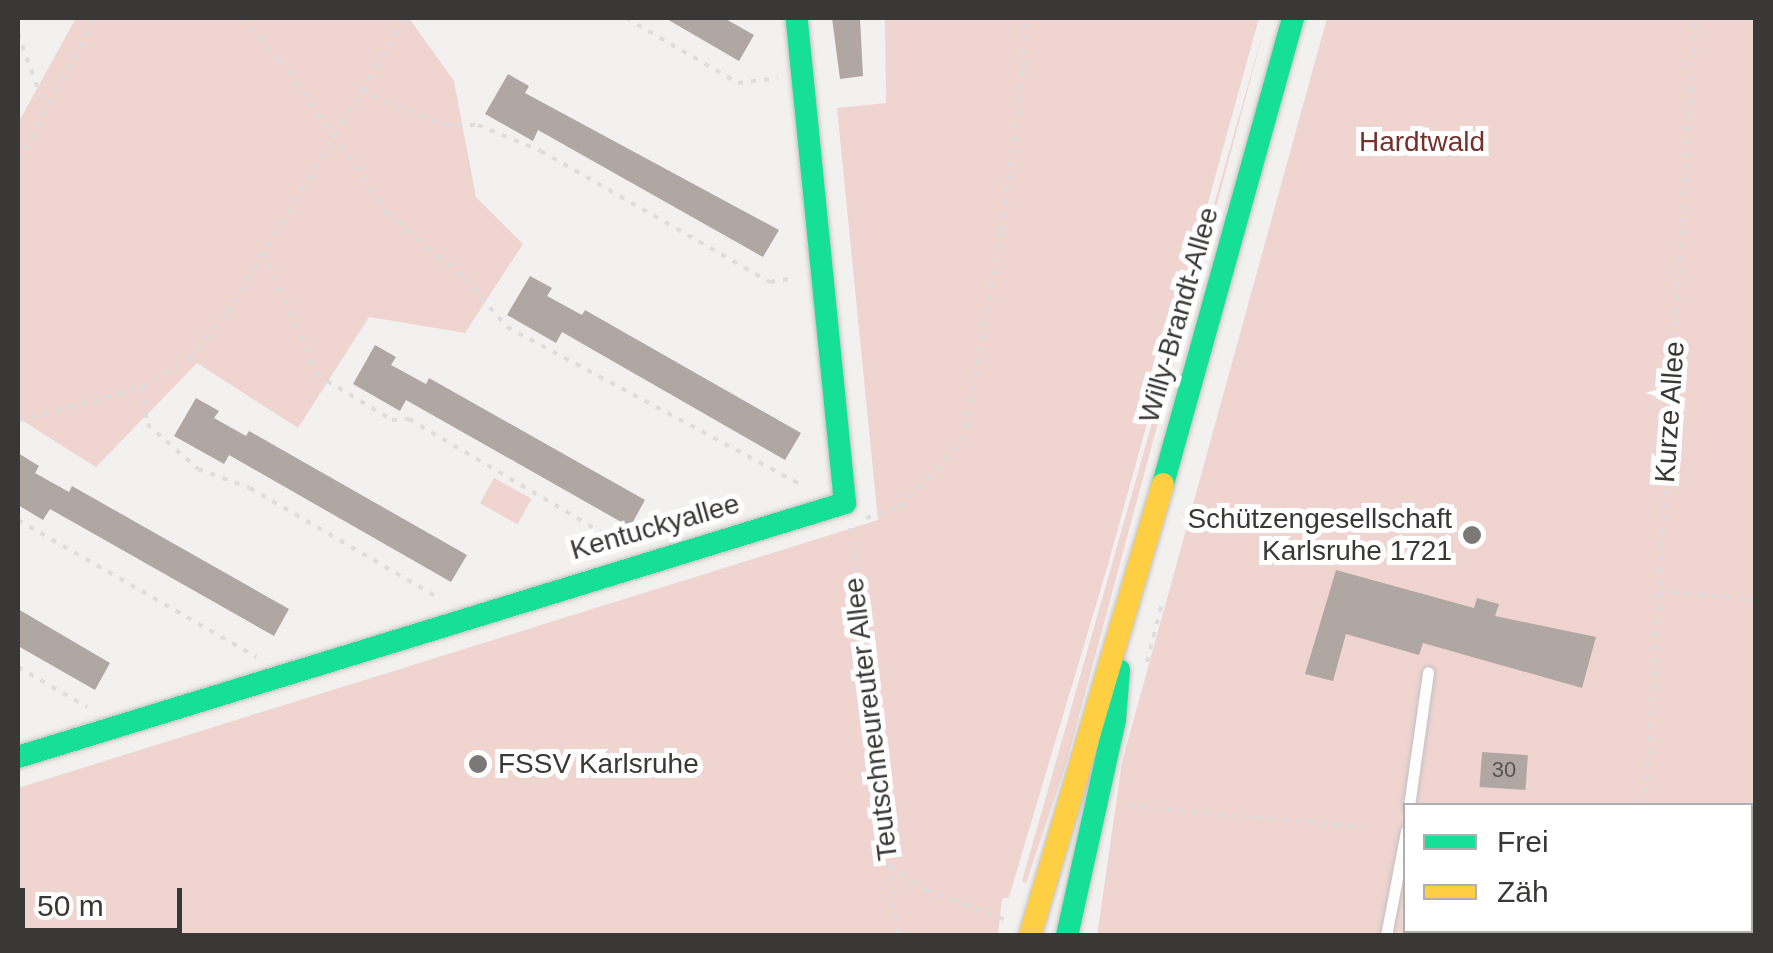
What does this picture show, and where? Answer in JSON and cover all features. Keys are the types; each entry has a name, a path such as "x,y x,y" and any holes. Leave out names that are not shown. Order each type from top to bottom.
{"street":[{"path":"797,18 847,513"},
{"name":"Willy-Brandt-Allee","path":"1030,936 1092,706 1122,630 1293,18"},
{"name":"Kentuckyallee","path":"18,758 468,614 641,563 847,513"},
{"name":"Willy-Brandt-Allee","path":"1067,936 1115,719 1122,630"}],"lane":[{"path":"1409,803 1428,672"},
{"path":"1386,936 1403,846"}],"path":[{"path":"18,160 96,18"},
{"path":"242,18 280,60 386,213 464,278 507,327 552,353 562,352 847,513 900,506 963,441 1001,230 1023,67 1023,18"},
{"path":"18,421 142,387 189,359 264,252 406,18"},
{"path":"626,18 738,83 803,74"},
{"name":"Kurze Allee","path":"1646,803 1695,18"},
{"path":"18,33 45,109"},
{"path":"360,91 444,124 478,125 541,151 770,282 825,275"},
{"path":"264,252 316,374 392,420 409,419 595,526 641,563"},
{"path":"142,387 147,424 198,469 250,488 468,614"},
{"name":"Teutschneureuter Allee","path":"847,513 898,936"},
{"path":"18,520 283,672"},
{"path":"1146,668 1166,584"},
{"path":"1659,592 1756,600"},
{"path":"18,667 118,724"},
{"path":"1097,802 1361,827"},
{"path":"889,866 926,890 1006,920"}],"green space":[{"path":"76,18 409,18 454,81 476,197 523,244 465,333 369,317 298,428 197,363 96,467 18,418 18,123"},
{"path":"885,18 1259,18 1107,568 1009,897 1002,899 998,935 18,935 18,788 878,520 837,108 886,103"},
{"path":"1267,18 1066,764 1026,883 1022,881"},
{"name":"Hardtwald","path":"1327,18 1755,18 1755,935 1097,936 1122,762"},
{"path":"494,478 532,499 518,524 480,503"}],"building":[{"path":"665,18 724,18 754,35 739,61"},
{"path":"832,18 860,18 863,76 840,79"},
{"path":"508,74 529,86 525,93 779,230 763,257 538,130 533,141 485,114"},
{"path":"530,276 552,288 547,296 582,315 585,310 801,433 785,460 562,332 556,343 507,315"},
{"path":"375,345 396,357 391,365 426,384 429,378 645,500 630,527 406,400 400,411 353,384"},
{"path":"196,398 219,411 214,418 246,436 249,431 467,555 451,582 229,455 224,464 174,436"},
{"path":"18,453 39,466 35,473 69,492 72,486 289,609 274,636 50,509 43,520 18,505"},
{"path":"1336,570 1474,608 1477,598 1499,604 1495,616 1596,637 1582,688 1423,643 1419,655 1346,634 1333,681 1305,674"},
{"path":"18,609 110,663 95,690 18,646"},
{"path":"1482,752 1528,755 1525,790 1480,787"}],"traffic: fast":[{"path":"18,757 845,503 797,18"},
{"path":"1163,484 1293,18"},
{"path":"1067,936 1115,719 1119,670"}],"traffic: slow":[{"path":"1030,936 1163,484"}],"place":[{"name":"Schützengesellschaft Karlsruhe 1721","path":"1472,535"},
{"name":"FSSV Karlsruhe","path":"478,764"}]}
